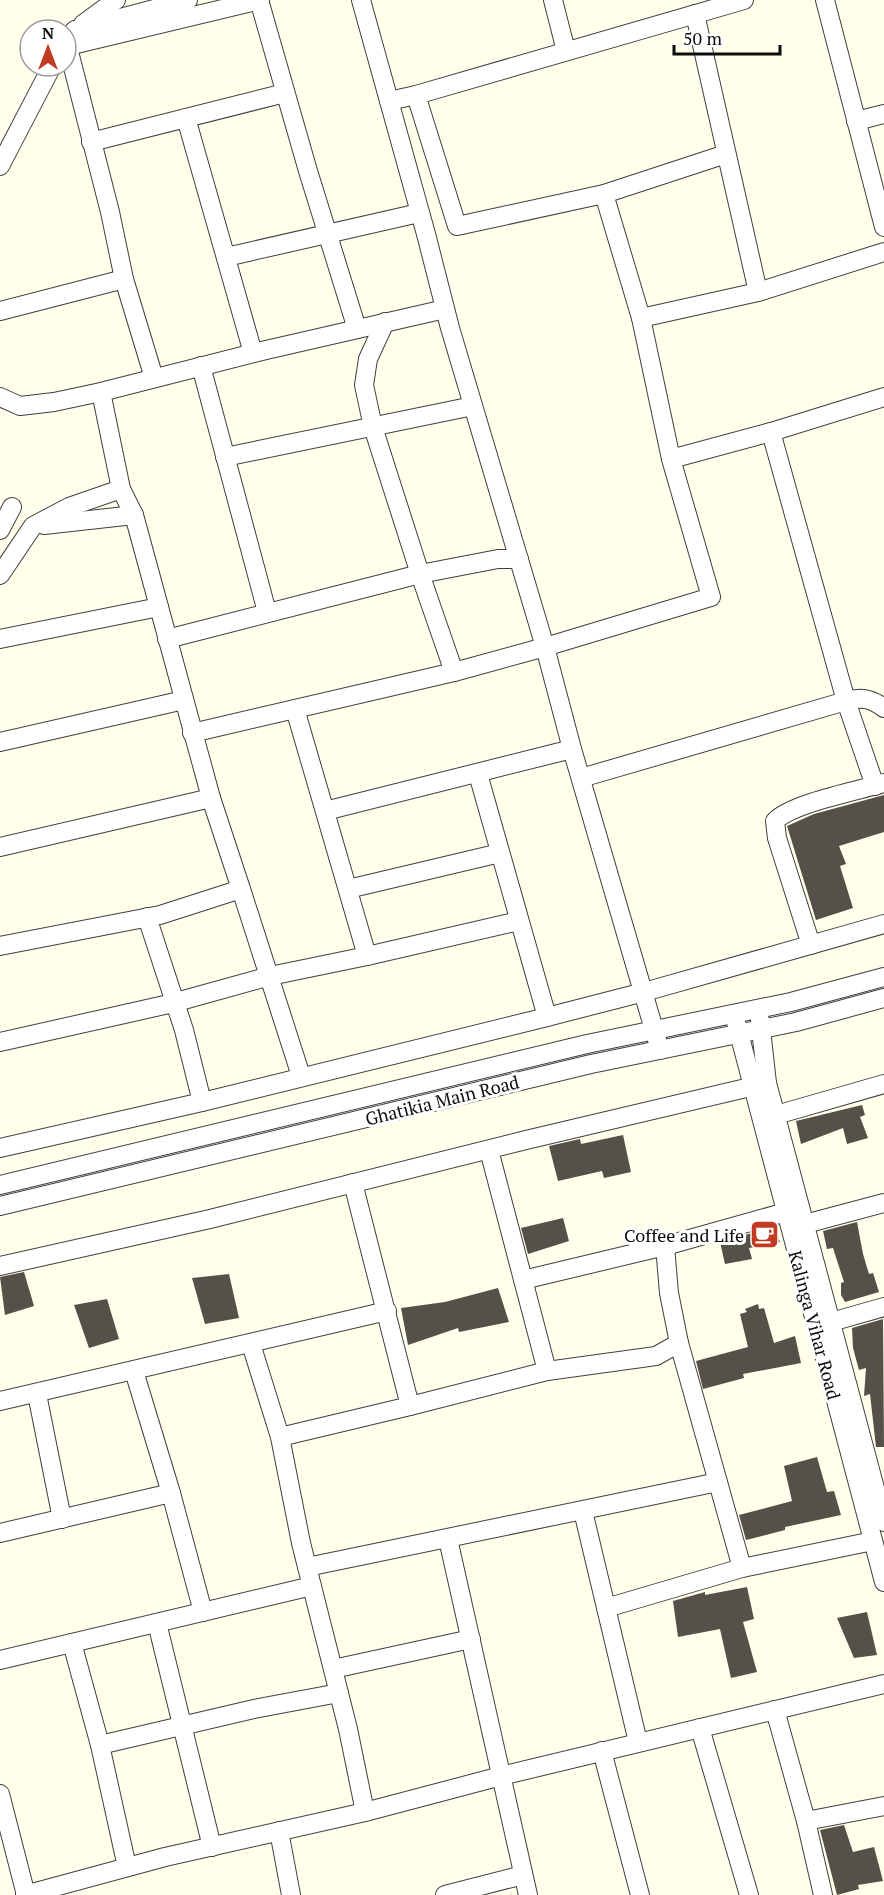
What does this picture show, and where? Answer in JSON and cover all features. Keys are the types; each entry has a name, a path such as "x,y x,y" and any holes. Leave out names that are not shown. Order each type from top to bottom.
{"street":[{"path":"78,32 116,0"},
{"path":"78,36 188,0"},
{"path":"78,37 259,0 357,329"},
{"path":"361,0 445,309 545,647 580,778 660,1050"},
{"path":"553,0 566,51"},
{"path":"389,101 744,0"},
{"path":"825,0 884,227"},
{"path":"695,14 758,292"},
{"path":"0,166 46,78"},
{"path":"77,78 124,279 154,378"},
{"path":"91,142 285,93"},
{"path":"416,95 457,226"},
{"path":"856,121 884,114"},
{"path":"186,118 253,353"},
{"path":"426,234 604,194 726,154"},
{"path":"192,733 454,672 711,597 671,459 641,318 604,194"},
{"path":"226,257 419,213"},
{"path":"641,318 758,292 884,252"},
{"path":"0,311 124,279"},
{"path":"2,403 20,406 101,393 253,353 445,309"},
{"path":"385,322 368,359 364,385 373,427 454,672"},
{"path":"201,366 267,612"},
{"path":"101,393 121,489 134,515 211,798 301,1076"},
{"path":"671,459 771,432 884,397"},
{"path":"225,457 473,405"},
{"path":"771,432 846,701 879,785 800,807 786,812 775,820 777,838 811,945"},
{"path":"0,575 33,526 69,507 121,489"},
{"path":"0,530 12,507"},
{"path":"33,526 134,515"},
{"path":"167,639 420,574 498,559 519,559"},
{"path":"0,639 159,607"},
{"path":"580,778 846,701 868,699 884,708"},
{"path":"0,742 184,700"},
{"path":"295,709 367,956"},
{"path":"325,811 478,774 572,748"},
{"path":"478,774 547,1017"},
{"path":"0,847 211,798"},
{"path":"348,889 500,853"},
{"path":"0,946 147,917 241,889"},
{"path":"147,917 184,1030 202,1102"},
{"path":"0,1042 174,1002 270,976 519,921"},
{"path":"0,1148 202,1102 547,1017 884,924"},
{"name":"Ghatikia Main Road","path":"0,1185 553,1052 791,1002 884,977"},
{"name":"Ghatikia Main Road","path":"0,1206 591,1064 796,1022 884,998"},
{"name":"Kalinga Vihar Road","path":"757,1010 762,1029 760,1085 786,1212 884,1582"},
{"name":"Kalinga Vihar Road","path":"734,1014 739,1034 760,1085 776,1114 884,1522"},
{"path":"776,1114 884,1084"},
{"path":"0,1266 210,1219 760,1085"},
{"path":"489,1150 547,1371"},
{"path":"353,1184 410,1406"},
{"path":"805,1224 884,1204"},
{"path":"523,1280 664,1246 786,1212"},
{"path":"664,1246 669,1293 679,1343 742,1568"},
{"path":"831,1322 884,1307"},
{"path":"0,1401 387,1311"},
{"path":"280,1437 547,1371 656,1356 679,1343"},
{"path":"251,1344 280,1437 307,1568 339,1693 365,1812"},
{"path":"134,1371 171,1493 203,1612"},
{"path":"37,1394 62,1519"},
{"path":"307,1568 718,1482"},
{"path":"0,1533 171,1493"},
{"path":"583,1511 638,1742"},
{"path":"448,1539 528,1895"},
{"path":"606,1608 742,1568 873,1541"},
{"path":"0,1660 312,1586"},
{"path":"157,1623 212,1847"},
{"path":"333,1670 471,1640"},
{"path":"72,1643 100,1745 128,1867"},
{"path":"0,1794 25,1895 128,1867 365,1812 638,1742 884,1684"},
{"path":"100,1745 254,1708 339,1693"},
{"path":"775,1710 806,1821 823,1895"},
{"path":"700,1728 749,1895"},
{"path":"602,1751 640,1895"},
{"path":"806,1821 884,1806"},
{"path":"279,1832 291,1895"},
{"path":"445,1895 523,1875"}],"building":[{"path":"884,795 884,832 839,846 846,864 840,866 853,908 816,920 787,826 814,814"},
{"path":"862,1105 865,1115 860,1117 868,1138 847,1144 843,1128 801,1144 796,1121"},
{"path":"623,1135 631,1172 604,1178 602,1171 558,1181 549,1146 580,1139 581,1144"},
{"path":"563,1218 569,1241 528,1254 521,1228"},
{"path":"857,1222 869,1274 873,1273 879,1292 845,1302 841,1295 841,1283 844,1282 833,1248 827,1249 823,1231"},
{"path":"774,1227 780,1242 749,1248 752,1259 725,1264 720,1242"},
{"path":"24,1272 34,1306 5,1315 0,1277"},
{"path":"229,1274 239,1318 205,1324 192,1278"},
{"path":"498,1288 509,1322 459,1332 458,1328 408,1345 401,1308 445,1302"},
{"path":"107,1299 119,1339 89,1348 74,1305"},
{"path":"758,1304 759,1309 764,1308 774,1343 795,1336 801,1363 743,1374 744,1378 703,1389 696,1361 748,1347 740,1314 747,1312 745,1309"},
{"path":"883,1319 884,1447 876,1447 870,1394 864,1396 866,1368 859,1370 853,1348 852,1328"},
{"path":"817,1457 827,1492 834,1491 841,1515 785,1527 785,1530 746,1540 739,1515 792,1501 784,1466"},
{"path":"747,1587 754,1619 743,1622 757,1672 731,1678 720,1629 678,1637 673,1601 705,1592 705,1595"},
{"path":"867,1612 877,1655 854,1658 837,1618"},
{"path":"844,1825 853,1852 874,1847 883,1881 858,1885 859,1889 837,1895 820,1830"}],"place":[{"name":"Coffee and Life","path":"765,1235"}]}
